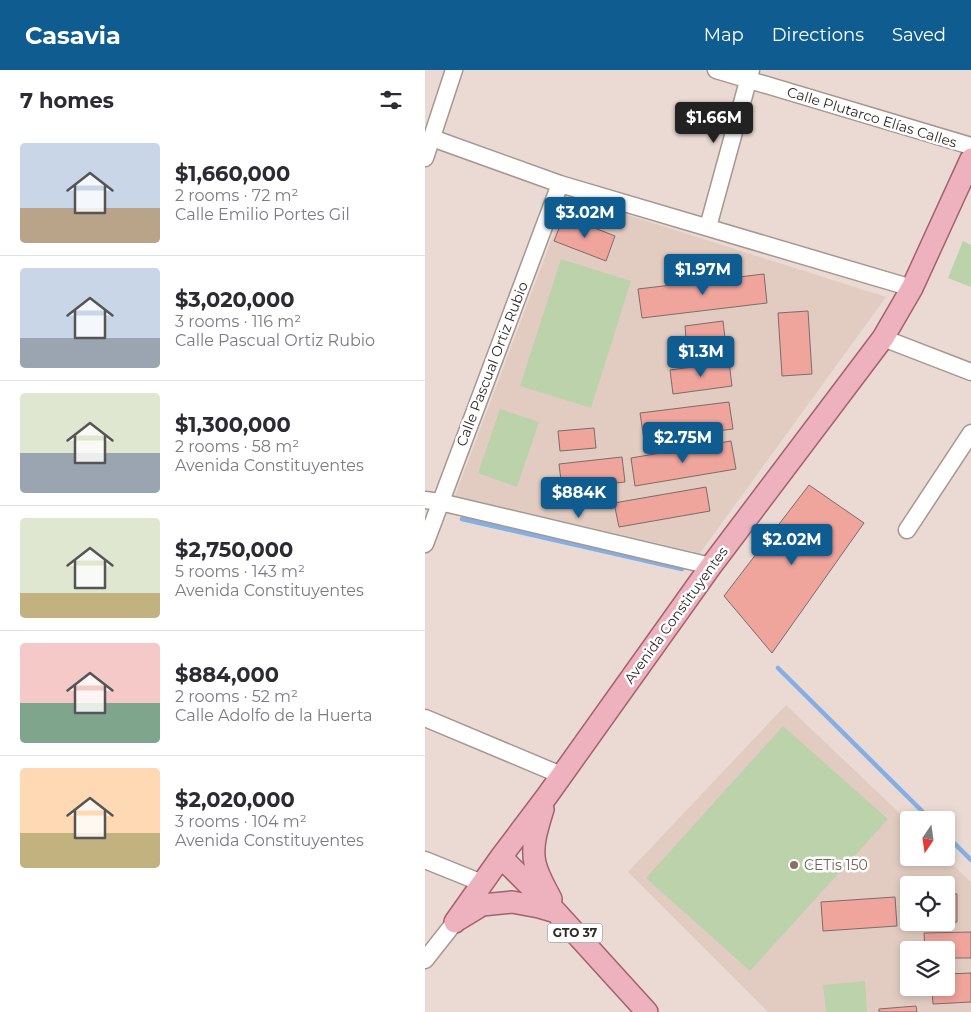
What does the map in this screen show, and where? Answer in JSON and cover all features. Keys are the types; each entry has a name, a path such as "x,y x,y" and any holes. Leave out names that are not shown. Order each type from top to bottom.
{"main road":[{"name":"Avenida Constituyentes","path":"455,922 711,566 883,338 911,288 971,159"},
{"path":"547,796 534,842 535,861 541,880 557,913"},
{"name":"GTO 37","path":"501,857 557,913 647,1012"},
{"path":"455,922 482,906 512,902 539,907 557,913"}],"street":[{"path":"425,158 454,70"},
{"name":"Calle Plutarco Elías Calles","path":"716,70 749,75 971,146"},
{"path":"708,227 749,75"},
{"path":"433,138 560,184 911,288"},
{"name":"Calle Pascual Ortiz Rubio","path":"425,544 433,501 560,184"},
{"path":"883,338 971,372"},
{"path":"907,530 971,433"},
{"path":"433,501 711,566"},
{"path":"425,718 561,775"},
{"path":"425,860 482,883"},
{"name":"Avenida Constituyentes","path":"425,960 455,922"}],"shaded area":[{"path":"568,196 886,297 700,553 455,496"},
{"name":"CETis 150","path":"786,705 900,813 900,866 954,866 971,882 971,1012 768,1012 628,872"}],"green space":[{"path":"963,241 971,245 971,287 948,278"},
{"path":"561,259 631,281 591,408 520,386"},
{"path":"500,409 539,422 517,487 478,473"},
{"path":"783,726 888,819 750,971 646,878"},
{"path":"865,981 867,1012 826,1012 823,985"}],"building":[{"path":"564,216 615,236 606,261 554,241"},
{"path":"764,274 767,303 642,318 638,289"},
{"path":"808,311 812,374 782,376 778,313"},
{"path":"723,321 726,346 687,351 685,326"},
{"path":"729,362 732,386 673,394 670,370"},
{"path":"729,402 733,429 644,440 640,413"},
{"path":"594,428 596,448 560,451 558,431"},
{"path":"731,441 736,469 635,486 631,458"},
{"path":"622,457 625,482 562,489 559,464"},
{"path":"809,485 864,523 772,653 724,596"},
{"path":"706,487 710,511 619,527 614,503"},
{"path":"955,894 957,894 957,922 955,922"},
{"path":"895,897 897,926 823,931 821,902"},
{"path":"971,932 971,958 955,958 955,941 924,941 924,933"},
{"path":"971,973 971,1002 933,1004 932,996 955,996 955,974"},
{"path":"916,1006 917,1012 879,1012 879,1009"}],"waterway":[{"path":"462,519 682,569"},
{"path":"778,668 922,811"},
{"path":"955,844 971,860"}],"place":[{"name":"CETis 150","path":"794,865"}]}
